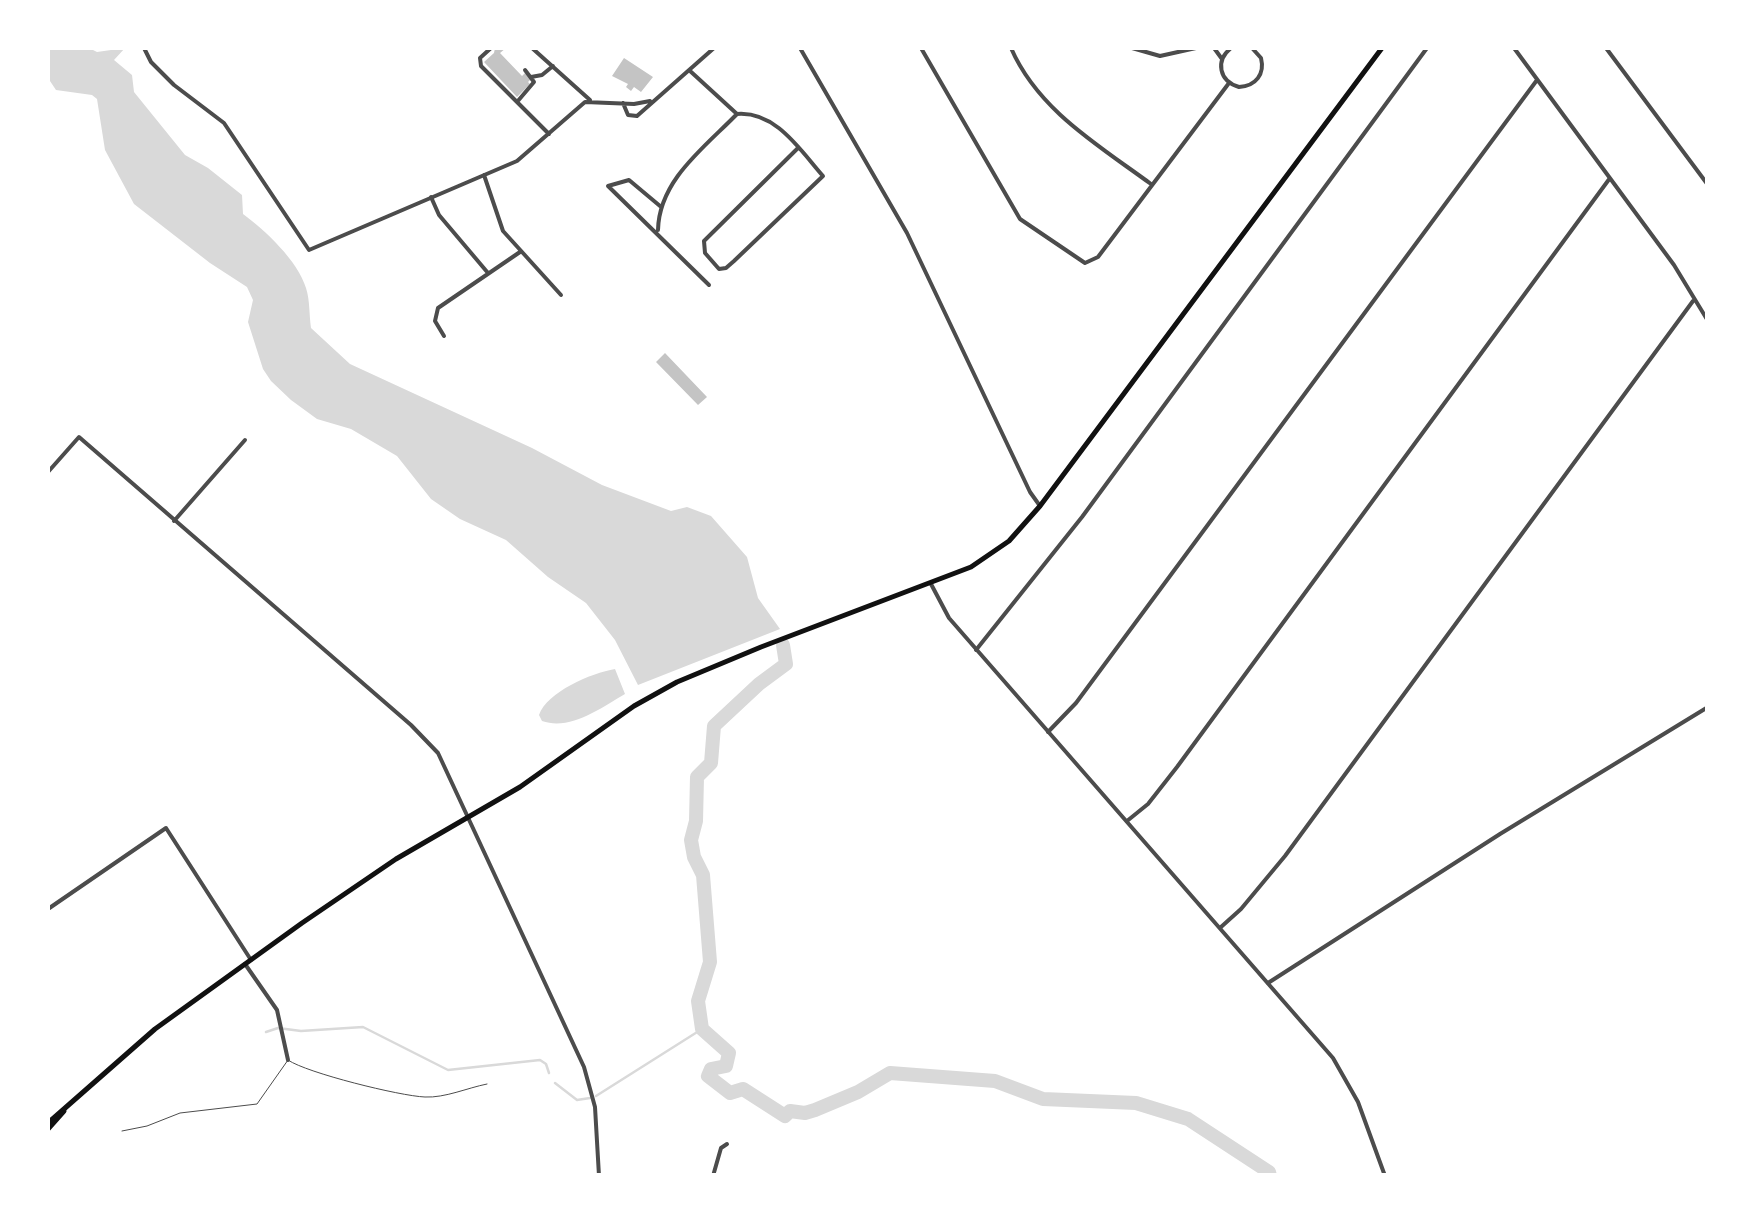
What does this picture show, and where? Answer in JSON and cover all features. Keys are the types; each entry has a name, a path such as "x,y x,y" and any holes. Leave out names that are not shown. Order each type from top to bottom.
{"main road":[{"path":"48,1126 78,1093 156,1029 248,962 378,871 520,787 634,706 688,678 818,624 963,571 1015,536 1382,48"}],"street":[{"path":"144,48 151,62 174,85 224,123 270,186 307,250 524,157 590,100"},
{"path":"491,48 480,58 481,66 549,134"},
{"path":"532,48 590,100 650,101"},
{"path":"623,103 626,112 634,117 714,48"},
{"path":"800,48 903,225 1040,506"},
{"path":"921,48 1020,219 1080,262 1098,257 1229,83"},
{"path":"1011,48 1024,75 1046,102 1152,184"},
{"path":"1132,48 1160,56 1196,48"},
{"path":"1214,48 1222,59"},
{"path":"1231,48 1222,59 1221,70 1229,83 1244,87 1258,79 1262,64 1254,48"},
{"path":"976,650 1082,516 1427,48"},
{"path":"1514,48 1674,265 1708,321"},
{"path":"1606,48 1708,185"},
{"path":"531,76 553,66"},
{"path":"517,102 533,86 525,70"},
{"path":"689,70 737,114 762,116 798,148 824,176 734,261 719,269 704,253 704,241 798,148"},
{"path":"1048,732 1076,703 1537,80"},
{"path":"658,233 660,206 668,188 737,114"},
{"path":"484,176 503,231 561,295"},
{"path":"1127,822 1148,804 1177,768 1610,178"},
{"path":"660,206 630,180 608,186 709,285"},
{"path":"431,197 444,222 489,274"},
{"path":"444,336 435,322 438,308 520,252"},
{"path":"1220,928 1285,856 1693,301"},
{"path":"48,472 79,437 423,736 443,760 550,989 592,1092 598,1176"},
{"path":"174,521 245,440"},
{"path":"931,584 942,609 976,650 1342,1072 1361,1108 1385,1176"},
{"path":"1268,983 1512,826 1708,707"},
{"path":"48,909 166,828 277,1010 288,1060"},
{"path":"712,1176 721,1148 728,1144"}],"lane":[{"path":"122,1131 180,1113 257,1104 288,1060 302,1068 369,1087 423,1097 487,1084"}],"shaded area":[{"path":"48,48 89,48 97,52 125,48 114,60 132,75 134,92 185,155 242,195 243,214 280,247 302,278 311,328 350,364 532,448 602,485 671,511 687,507 711,516 747,557 758,598 780,629 638,685 615,640 586,603 548,577 506,540 460,519 431,499 397,456 351,429 317,419 271,381 263,369 248,322 253,300 247,287 134,204 105,150 97,99 56,90 48,78"},
{"path":"615,669 625,694 574,721 542,721 539,715 560,691"}],"building":[{"path":"495,48 506,48 500,53 522,76 525,73 531,79 517,97 484,62"},
{"path":"624,58 653,77 641,92 634,87 631,91 626,87 628,84 612,76"},
{"path":"665,353 707,397 698,405 656,362"}],"waterway":[{"path":"783,645 786,664 714,726 711,763 697,777 696,821 691,840 703,875 710,962 698,1001 702,1029 729,1053 726,1066 711,1069 708,1076 730,1093 743,1089 785,1116 790,1111 815,1110 890,1073 995,1081 1043,1099 1136,1103 1188,1119 1270,1176"},
{"path":"266,1032 278,1028 301,1031 363,1027 448,1070 540,1060 549,1073"},
{"path":"596,1096 702,1029"},
{"path":"555,1083 577,1100 590,1098"}]}
